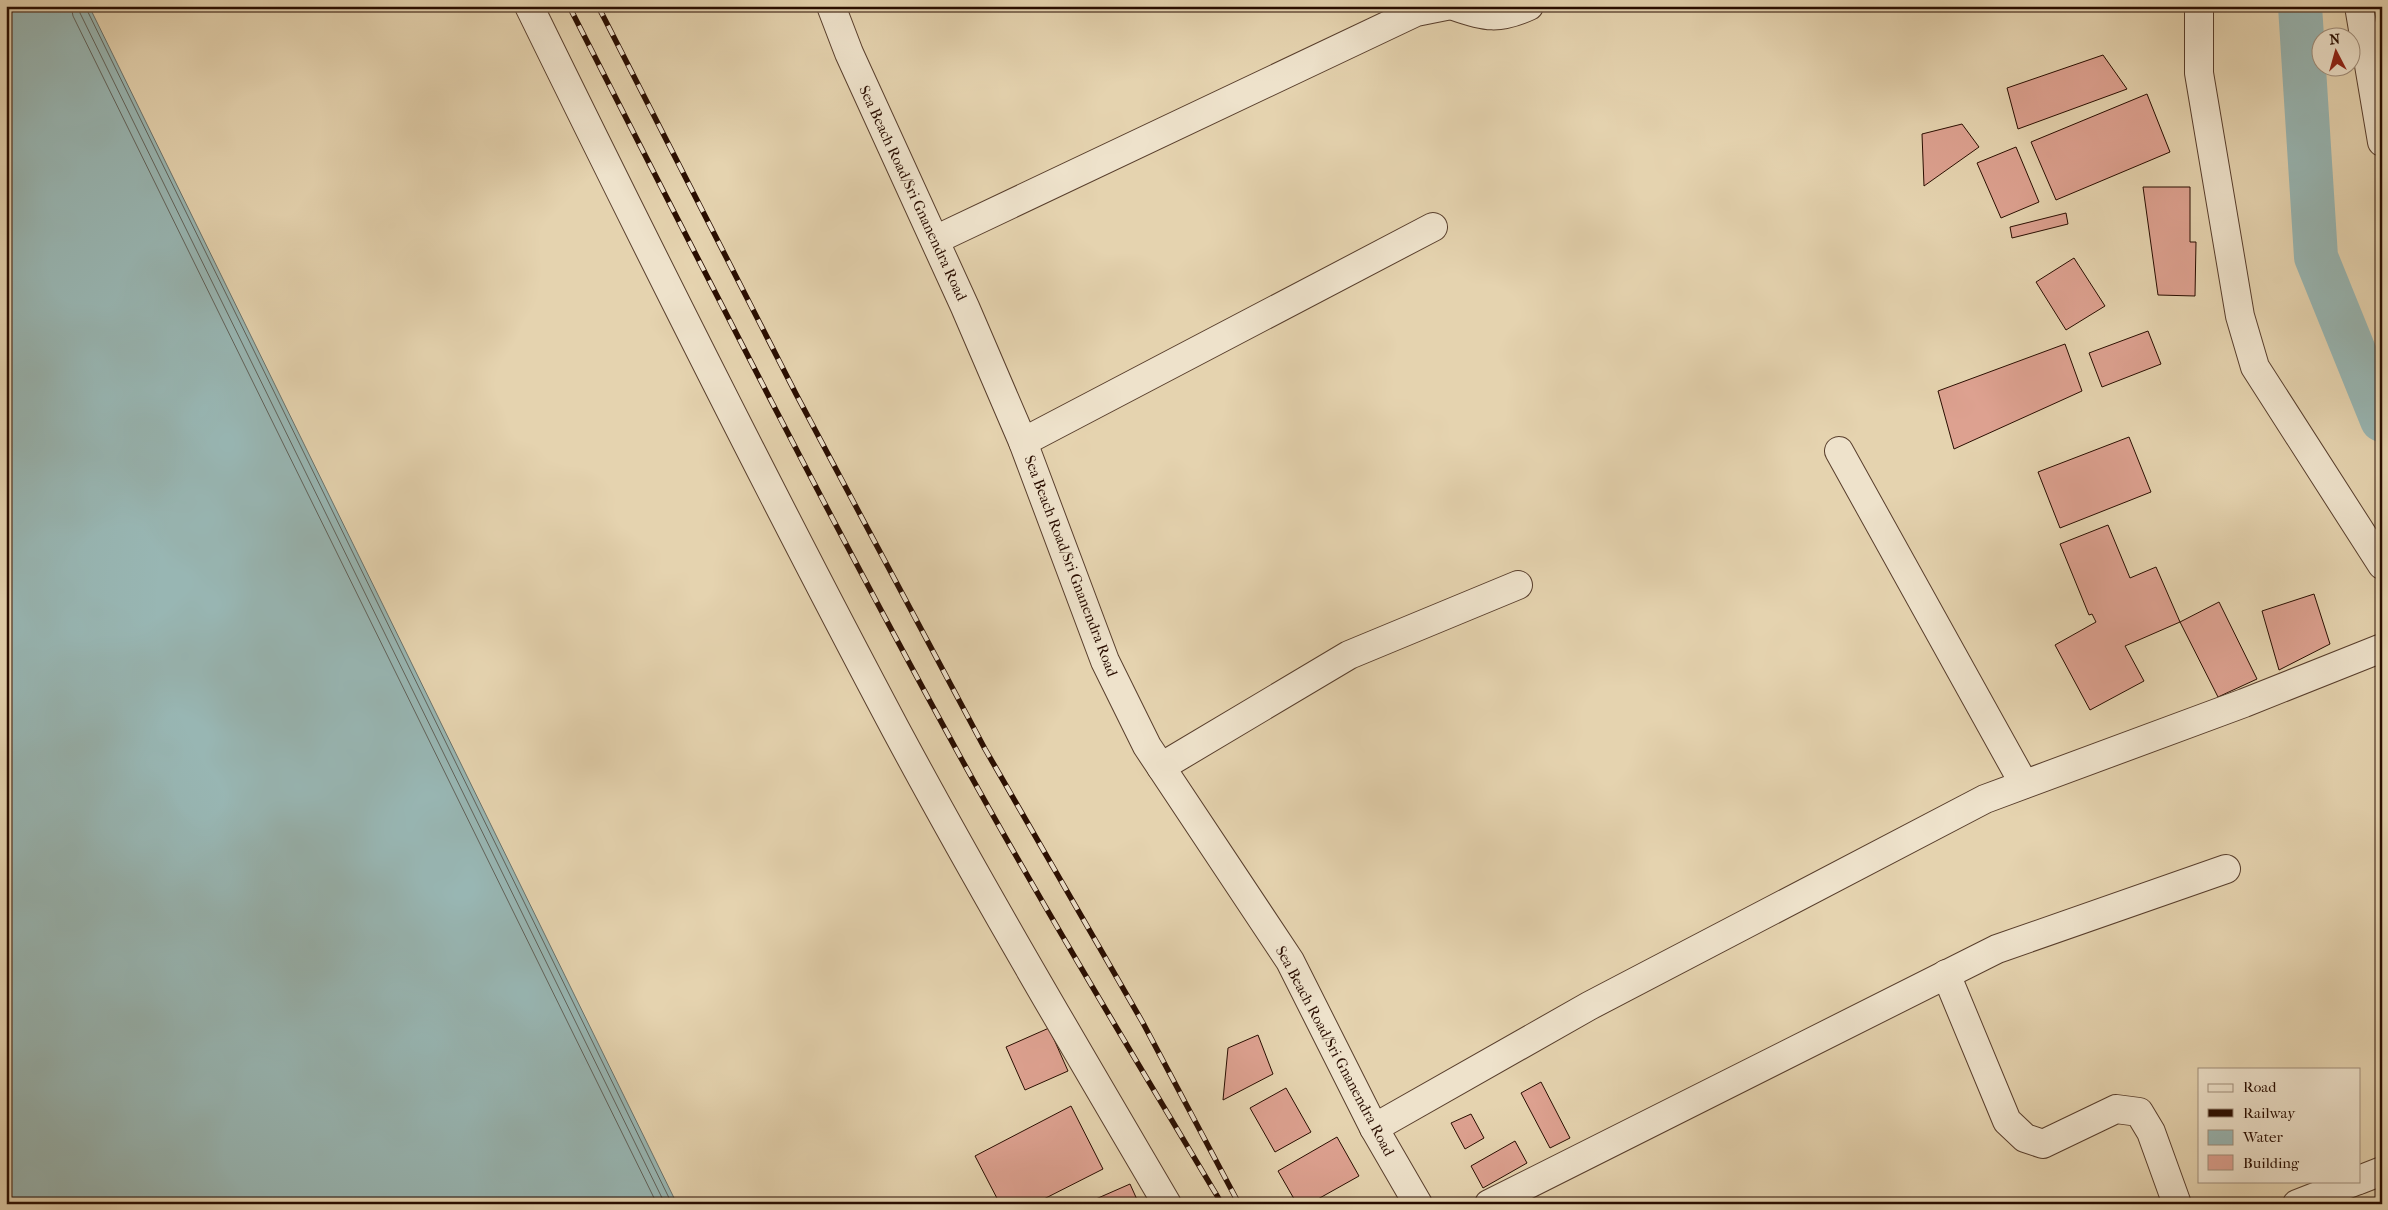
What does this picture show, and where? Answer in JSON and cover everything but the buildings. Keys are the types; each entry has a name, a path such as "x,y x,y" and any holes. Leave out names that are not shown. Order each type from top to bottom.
{"street":[{"path":"529,6 643,240 897,732 1057,1016 1166,1204"},
{"name":"Sea Beach Road/Sri Gnanendra Road","path":"831,6 849,53 935,240 1023,442 1105,661 1147,746 1290,961 1374,1128 1418,1204"},
{"path":"935,240 1416,12 1446,6"},
{"path":"1454,6 1481,16 1511,14 1529,6"},
{"path":"2199,6 2199,73 2240,316 2255,367 2382,565"},
{"path":"2359,6 2380,111 2382,142"},
{"path":"1023,442 1434,227"},
{"path":"1839,451 2024,784"},
{"path":"1161,767 1349,655 1518,585"},
{"path":"1374,1128 1598,1002 1985,799 2244,703 2382,648"},
{"path":"1489,1204 1997,949 2226,868"},
{"path":"1946,974 2008,1121 2025,1138 2043,1144 2116,1109 2139,1112 2151,1132 2177,1204"},
{"path":"2360,1180 2382,1171"},
{"path":"2297,1204 2355,1182"}],"water":[{"path":"6,6 89,6 677,1204 6,1204"}],"waterway":[{"path":"2300,6 2316,257 2382,420"}],"railway":[{"path":"569,6 714,290 911,667 993,816 1222,1204"},
{"path":"598,6 796,394 985,749 1143,1023 1239,1204"}]}
